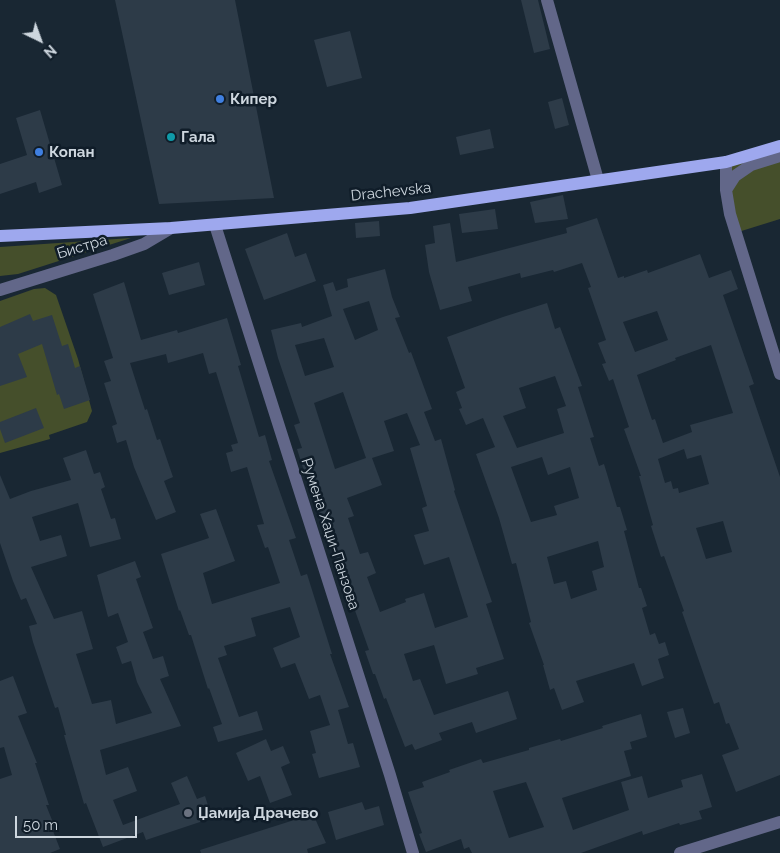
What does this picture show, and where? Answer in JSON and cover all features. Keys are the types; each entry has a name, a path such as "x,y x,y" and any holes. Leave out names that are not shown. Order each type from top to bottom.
{"main road":[{"name":"Drachevska","path":"0,236 215,225 410,208 726,162 780,146"}],"street":[{"path":"547,0 598,180"},
{"path":"726,190 735,176 751,165 780,156"},
{"path":"726,162 726,190 735,233 780,374"},
{"name":"Румена Хаџи-Панзова","path":"215,225 390,775 412,853"},
{"name":"Бистра","path":"0,290 113,256 144,244 171,228"},
{"path":"680,853 780,822"}],"green space":[{"path":"780,146 780,219 735,233 726,162"},
{"path":"131,238 18,274 0,276 0,247"},
{"path":"45,288 56,295 78,359 92,411 87,422 49,435 50,439 0,453 0,301 34,289"}],"building":[{"path":"115,0 235,0 274,198 159,204"},
{"path":"521,0 538,0 550,49 534,53"},
{"path":"350,31 362,78 327,87 314,40"},
{"path":"562,98 569,125 555,129 548,102"},
{"name":"Копан","path":"40,110 62,185 39,193 36,182 0,194 0,164 27,155 16,118"},
{"path":"490,129 494,148 460,155 456,137"},
{"path":"563,195 568,219 535,223 530,202"},
{"path":"495,209 498,229 462,233 459,214"},
{"path":"597,218 618,278 624,276 624,278 647,270 648,273 700,254 709,278 731,270 738,289 723,295 754,384 749,386 780,477 780,775 736,792 722,755 739,749 729,723 726,724 719,702 714,704 682,612 684,611 664,556 661,557 651,526 653,525 639,476 641,476 624,429 629,427 613,379 609,381 602,364 606,363 598,343 606,340 588,288 591,287 582,263 554,272 553,270 521,278 520,273 468,287 472,301 440,310 429,272 425,245 435,243 433,226 450,223 456,262 567,233 566,228","holes":["657,311 668,340 635,352 623,322","711,345 733,413 690,425 692,432 663,443 655,419 652,420 637,375 676,360 675,358","684,449 687,459 701,455 709,484 679,493 678,488 673,489 671,481 665,483 658,459","723,521 732,552 706,559 696,528"]},
{"path":"379,221 380,236 356,238 355,223"},
{"path":"287,233 295,257 306,253 316,281 264,300 245,249"},
{"path":"199,262 205,285 169,295 162,273"},
{"path":"385,269 392,297 400,317 395,318 409,353 411,352 432,409 424,412 435,441 441,439 454,491 492,602 486,604 504,659 476,668 478,674 446,684 434,645 404,654 413,681 420,679 434,715 508,691 517,719 476,733 472,722 439,733 442,740 415,750 412,744 405,747 365,651 369,650 325,526 323,527 316,508 321,506 309,473 305,474 297,449 302,448 294,425 300,423 278,358 271,330 301,323 302,327 332,316 323,285 333,282 336,291 348,287 347,279","holes":["369,301 378,330 355,340 343,309","324,338 334,367 305,376 295,345","343,392 366,458 335,469 314,403","407,413 420,445 410,448 427,506 422,508 429,531 414,535 424,565 449,557 468,617 435,628 424,593 405,599 406,602 380,612 367,577 376,573 368,552 360,554 348,518 354,516 347,498 382,485 372,458 394,451 384,421"]},
{"path":"124,282 141,340 177,330 178,333 227,318 241,365 238,366 259,437 265,435 272,460 269,461 296,538 289,540 301,576 307,574 332,654 330,654 349,707 338,710 348,744 353,743 360,767 319,778 312,754 316,753 310,731 330,725 320,695 309,699 295,663 281,668 273,648 300,637 290,607 251,618 256,636 224,646 227,655 218,658 239,717 257,711 263,730 218,742 213,727 222,724 208,689 191,635 189,635 179,611 161,554 209,538 200,514 216,509 235,561 203,573 212,604 280,583 268,547 265,548 257,525 264,524 247,467 231,472 226,453 233,451 231,445 238,443 216,372 209,374 203,353 168,363 166,354 130,363 145,410 147,409 157,440 160,439 173,477 164,481 176,512 156,520 134,467 126,440 117,443 112,426 117,424 104,383 111,381 104,361 113,358 93,294"},
{"path":"547,303 555,329 560,327 582,386 578,387 594,437 590,438 599,466 604,464 617,507 620,507 627,530 624,531 639,588 641,588 647,606 642,608 650,635 655,633 659,644 665,642 669,655 658,659 664,678 642,686 634,663 576,681 584,702 562,710 554,688 550,690 544,665 529,623 531,622 516,563 512,564 499,518 476,454 495,447 483,418 466,425 459,409 462,408 456,392 465,388 447,337","holes":["555,376 566,406 557,409 564,433 517,448 503,416 526,408 519,388","542,457 548,475 570,467 579,498 554,506 557,515 531,522 511,467","598,541 604,567 592,571 597,590 571,599 566,581 554,584 547,557"]},
{"path":"30,314 33,321 52,315 62,346 68,344 75,368 80,366 90,400 64,409 59,394 57,395 42,344 18,354 27,377 0,386 0,327"},
{"path":"36,408 44,428 5,443 0,429 0,422"},
{"path":"86,450 94,474 100,472 105,487 101,489 111,519 115,518 121,539 90,547 78,503 32,517 40,541 61,535 67,556 31,567 54,619 82,611 93,649 76,654 92,704 111,700 116,724 152,713 137,682 131,661 122,664 116,647 128,642 118,613 108,617 97,575 135,561 141,577 136,579 153,628 143,632 153,659 163,656 169,676 160,679 181,726 100,750 106,775 128,767 137,791 113,800 123,825 180,804 171,783 187,776 197,799 205,796 212,818 146,840 143,832 103,847 86,803 84,804 58,707 55,708 33,642 29,626 37,624 26,598 21,600 0,543 0,475 10,499 71,480 63,458"},
{"path":"13,676 27,713 18,716 37,763 35,763 49,805 46,805 56,830 53,831 60,849 50,853 0,853 0,779 12,775 4,747 0,748 0,681"},
{"path":"683,708 690,733 675,738 667,712"},
{"path":"641,714 647,737 630,742 632,749 624,751 631,776 562,798 573,830 629,810 621,782 642,776 648,798 683,787 681,780 702,774 712,807 699,811 702,819 680,825 679,823 643,835 642,831 581,853 472,853 469,847 464,849 461,839 426,852 419,834 422,833 408,792 424,787 422,782 481,759 483,763 529,750 529,748 560,739 561,741 603,728 602,726","holes":["526,782 544,827 509,838 493,791"]},
{"path":"266,739 271,751 283,746 290,763 281,767 292,795 270,803 260,776 248,781 236,753"},
{"path":"362,802 365,810 379,806 384,825 336,840 328,812"},
{"path":"313,814 326,843 307,849 308,853 201,853 200,850"}],"place":[{"name":"Кипер","path":"220,99"},
{"name":"Гала","path":"171,137"},
{"name":"Копан","path":"39,152"},
{"name":"Џамија Драчево","path":"188,813"}]}
